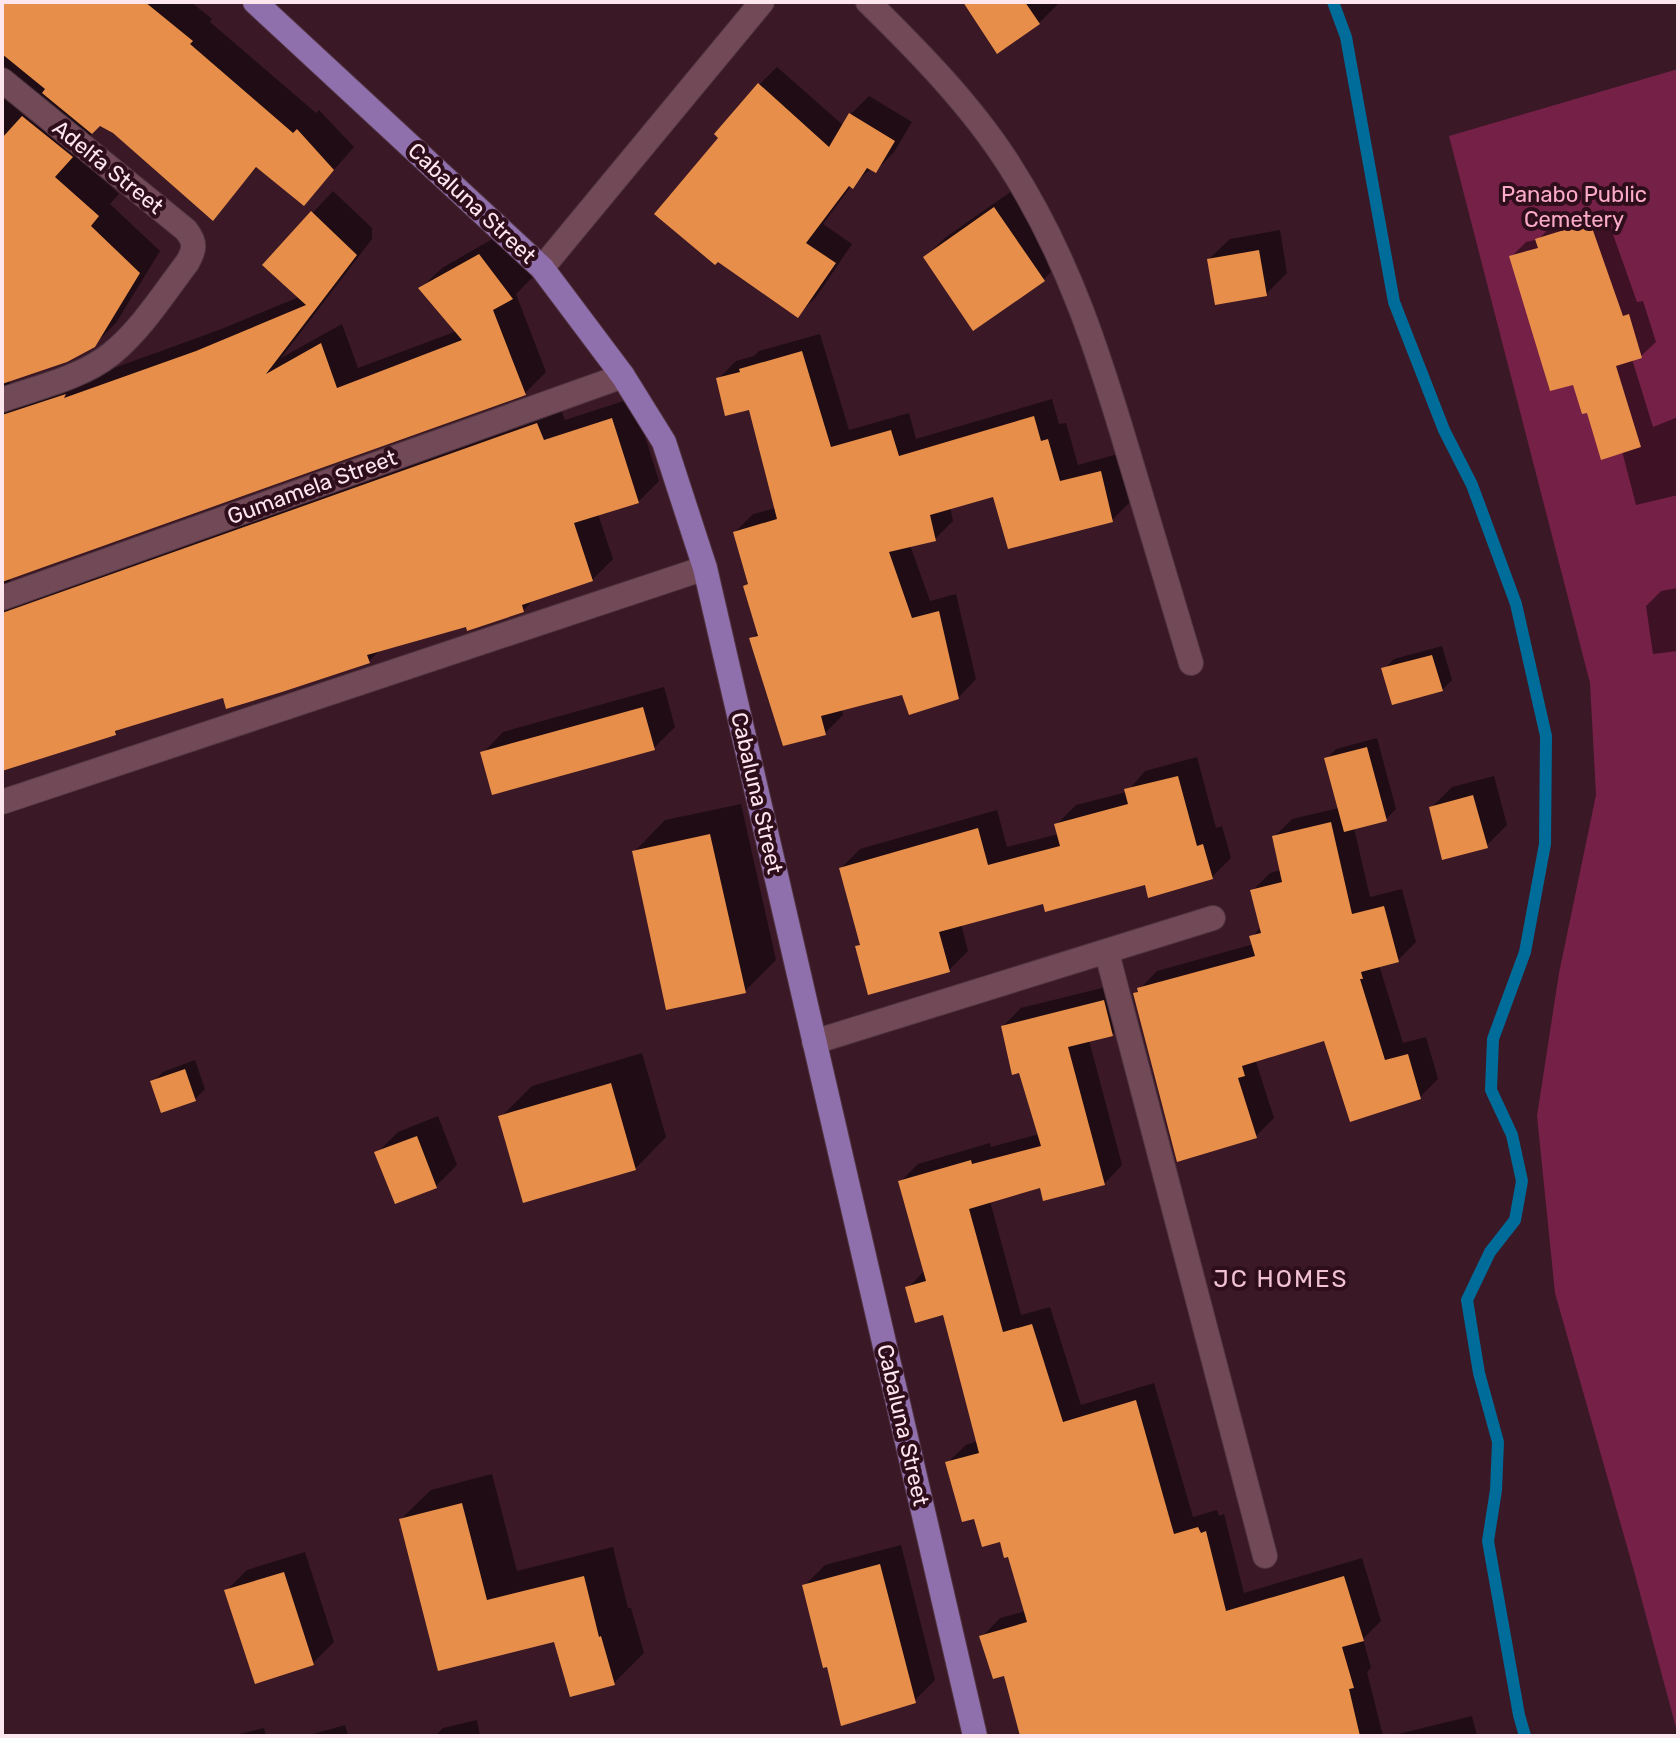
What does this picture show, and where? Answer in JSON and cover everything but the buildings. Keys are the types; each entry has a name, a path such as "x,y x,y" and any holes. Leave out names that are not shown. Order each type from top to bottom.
{"main road":[{"name":"Cabaluna Street","path":"255,2 542,268 623,376 664,442 705,568 975,1736"}],"street":[{"path":"542,268 762,2"},
{"path":"868,2 952,91 1006,160 1040,217 1071,281 1097,348 1191,663"},
{"name":"Adelfa Street","path":"2,400 89,368 110,355 127,339 187,263 194,249 193,240 186,230 4,87"},
{"name":"Gumamela Street","path":"2,598 623,376"},
{"path":"2,802 705,568"},
{"path":"814,1042 1213,918"},
{"path":"1107,953 1265,1556"}],"green space":[{"name":"Panabo Public Cemetery","path":"1678,69 1678,1735 1555,1293 1537,1116 1559,973 1596,795 1590,683 1449,136"}],"waterway":[{"path":"1333,2 1346,37 1394,302 1444,430 1472,485 1516,604 1546,736 1545,844 1525,952 1493,1039 1491,1090 1512,1135 1522,1181 1515,1220 1490,1252 1467,1300 1479,1373 1498,1442 1496,1490 1488,1541 1525,1736"}],"district":[{"name":"JC HOMES","path":"1281,1279"}]}
